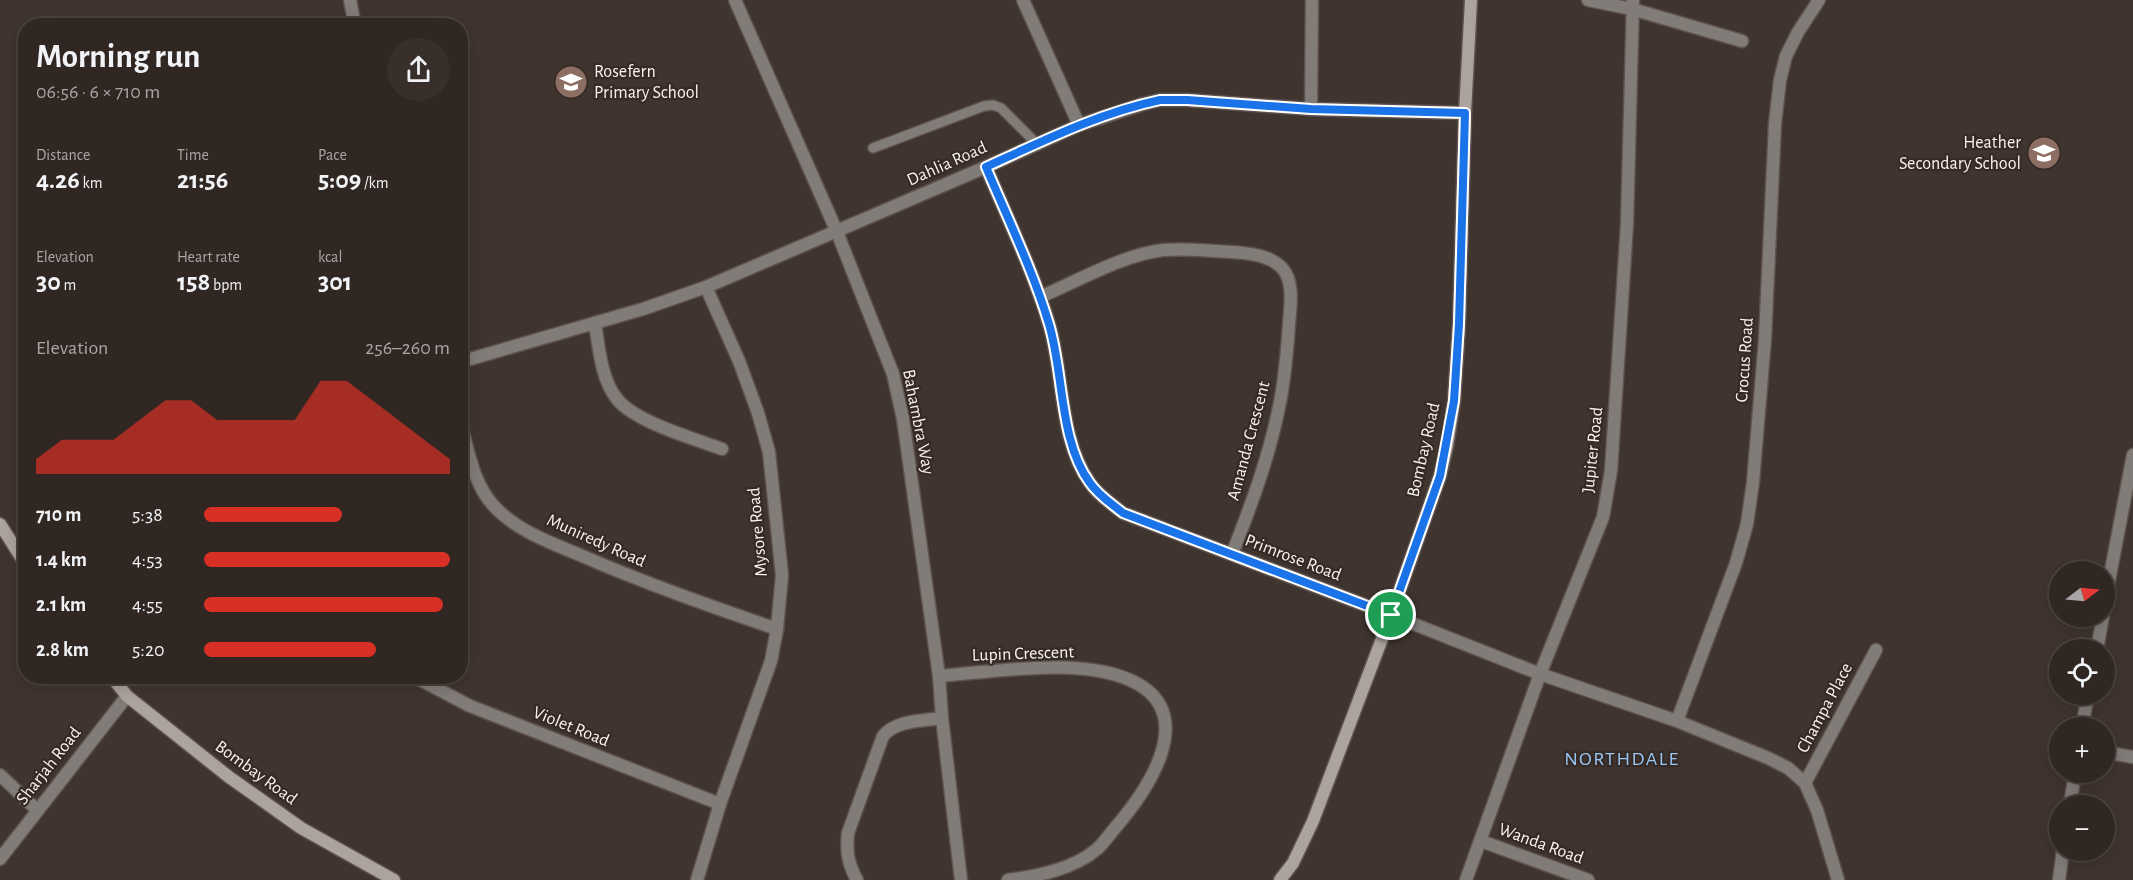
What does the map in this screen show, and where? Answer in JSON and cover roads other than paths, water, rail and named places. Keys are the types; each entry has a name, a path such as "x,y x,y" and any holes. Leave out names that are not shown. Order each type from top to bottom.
{"street":[{"path":"350,0 353,18"},
{"name":"Bahambra Way","path":"735,0 837,232 893,374 903,419 939,676 961,880"},
{"path":"1023,0 1079,125"},
{"path":"1311,109 1312,0"},
{"name":"Bombay Road","path":"1280,880 1293,863 1313,821 1391,615 1440,476 1454,401 1459,324 1465,113 1472,0"},
{"path":"1588,0 1633,4 1742,41"},
{"name":"Crocus Road","path":"1677,721 1736,563 1748,524 1765,339 1775,124 1780,80 1786,56 1798,32 1820,0"},
{"name":"Jupiter Road","path":"1466,880 1540,674 1603,517 1611,471 1627,224 1633,4"},
{"name":"Dahlia Road","path":"468,360 643,309 706,287 1079,125 1143,104 1160,100 1187,100 1311,109 1465,113"},
{"name":"Primrose Road","path":"986,167 1040,297 1056,351 1068,428 1079,464 1089,482 1102,496 1123,513 1540,674 1677,721 1788,768 1805,783 1817,810 1838,880"},
{"name":"Amanda Crescent","path":"1040,297 1141,254 1163,250 1191,249 1245,253 1263,257 1282,268 1286,274 1291,300 1285,373 1265,463 1232,554"},
{"name":"Mysore Road","path":"697,880 720,804 771,660 777,629 782,575 769,452 739,361 706,287"},
{"path":"595,323 603,368 617,399 628,409 655,424 722,449"},
{"name":"Muniredy Road","path":"468,449 483,491 493,506 513,523 559,546 636,579 777,629"},
{"path":"2113,561 2133,455"},
{"path":"0,524 18,552"},
{"name":"Champa Place","path":"1805,783 1876,650"},
{"name":"Lupin Crescent","path":"939,676 1056,667 1110,673 1135,682 1148,690 1163,713 1166,723 1165,740 1158,764 1144,790 1097,849 1074,864 1008,880"},
{"name":"Bombay Road","path":"117,684 127,696 229,777 301,828 394,880"},
{"name":"Violet Road","path":"428,684 470,706 720,804"},
{"name":"Sharjah Road","path":"0,859 127,696"},
{"path":"857,880 848,860 848,833 883,736 888,730 902,724 942,718"},
{"path":"2115,754 2133,758"},
{"path":"0,775 37,810"},
{"name":"Wanda Road","path":"1481,841 1588,880"},
{"path":"2059,880 2062,861"}],"lane":[{"path":"873,148 984,106 993,105 1001,108 1037,144"}],"place":[{"name":"Rosefern Primary School","path":"571,82"},
{"name":"Heather Secondary School","path":"2044,153"}],"district":[{"name":"NORTHDALE","path":"1622,759"}]}
